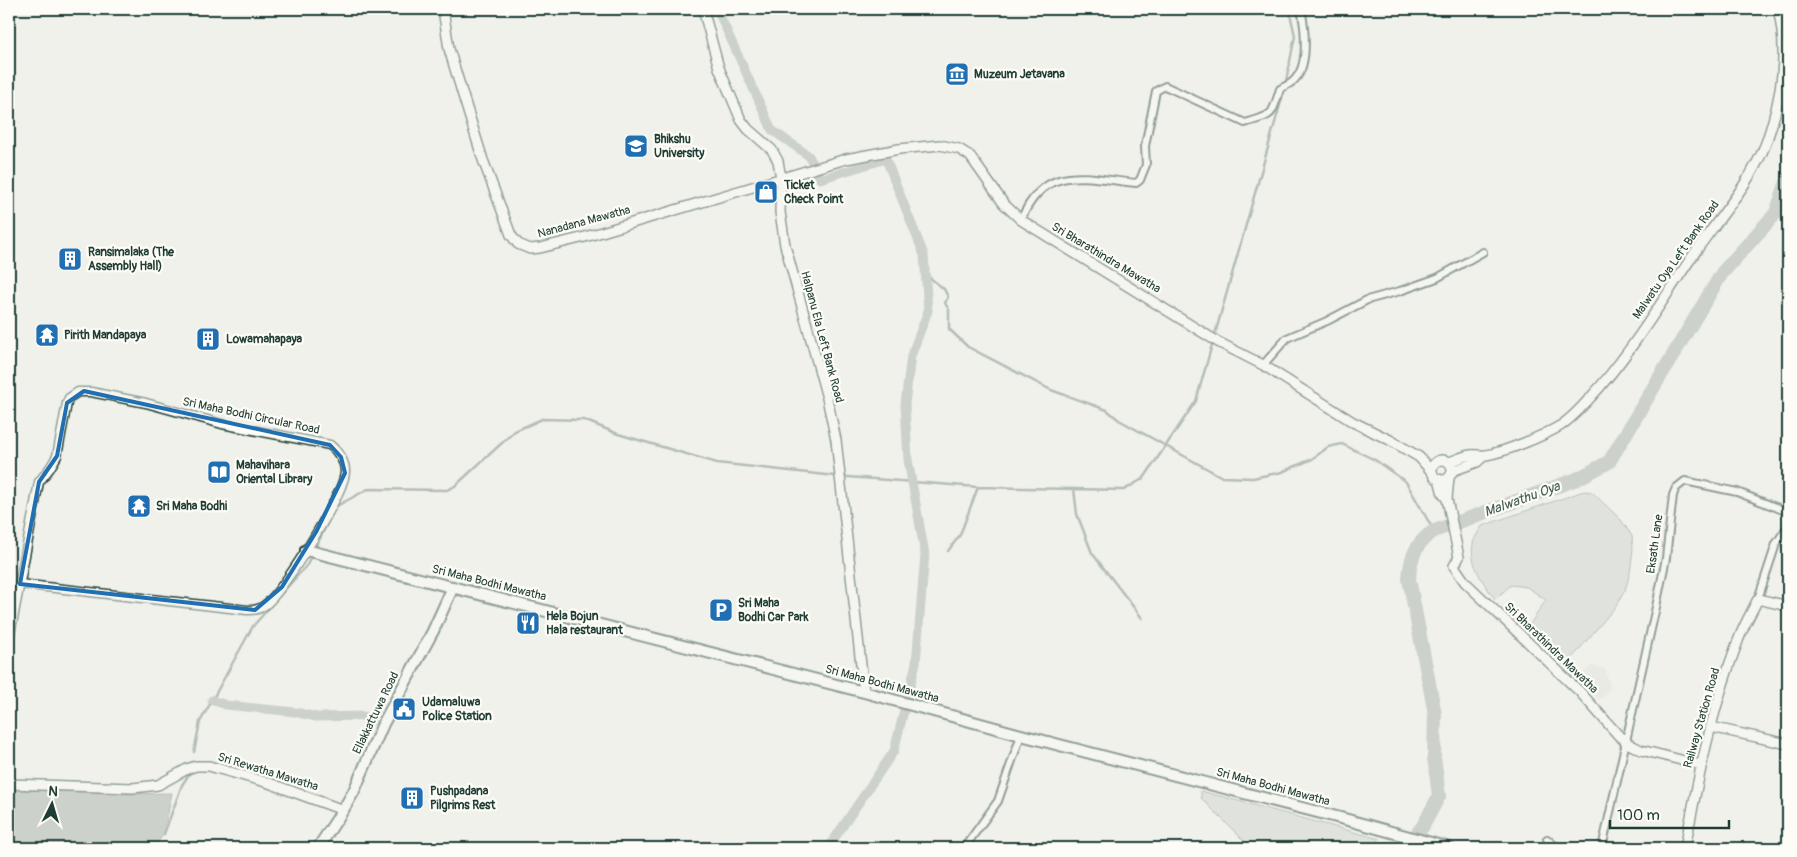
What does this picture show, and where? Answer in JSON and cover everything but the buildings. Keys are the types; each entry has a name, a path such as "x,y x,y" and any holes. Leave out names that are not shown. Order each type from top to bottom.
{"main road":[{"name":"Nanadana Mawatha","path":"443,9 450,49 480,152 510,235 518,244 530,249 540,248 585,237 781,178"},
{"name":"Halpanu Ela Left Bank Road","path":"703,9 719,68 738,114 748,129 776,155 780,168 780,212 786,245 827,398 836,440 864,692"},
{"name":"Malwatu Oya Left Bank Road","path":"1449,462 1471,455 1485,455 1518,445 1561,426 1608,377 1697,249 1738,195 1759,159 1776,107 1782,74 1784,44 1778,9"},
{"name":"Sri Bharathindra Mawatha","path":"781,178 863,155 899,149 931,145 950,146 966,152 1004,204 1021,220 1218,342 1263,365 1353,422 1419,457 1432,472"},
{"name":"Malwatu Oya Left Bank Road","path":"1451,474 1477,462 1485,455"},
{"name":"Sri Bharathindra Mawatha","path":"1419,457 1438,460"},
{"path":"1438,460 1449,462 1451,474 1439,479 1436,478 1432,472 1433,465 1438,460"},
{"name":"Sri Bharathindra Mawatha","path":"1451,474 1447,499 1459,557 1454,566 1471,589 1580,692 1625,741 1641,750 1700,765"},
{"name":"Sri Bharathindra Mawatha","path":"1439,479 1443,494 1447,499"},
{"name":"Sri Maha Bodhi Mawatha","path":"306,550 864,692 1449,848"},
{"name":"Ellakkattuwa Road","path":"318,848 344,810 354,791 383,724 434,631 453,587"},
{"path":"1758,600 1788,606"},
{"name":"Railway Station Road","path":"1685,848 1700,765 1711,727 1739,639 1758,600"},
{"path":"1711,727 1788,744"},
{"name":"Sri Rewatha Mawatha","path":"9,784 114,788 148,787 163,783 191,768 209,766 310,797 344,810"}],"street":[{"path":"1021,220 1026,207 1048,183 1072,176 1136,183 1140,180 1146,165 1145,146 1156,91 1165,86 1244,123 1269,116 1273,111 1280,88 1296,80 1303,65 1305,50 1301,9"},
{"path":"1263,365 1287,338 1327,321 1367,300 1437,278 1483,252"},
{"name":"Sri Maha Bodhi Circular Road","path":"9,640 39,482 57,456 67,403 74,395 84,391 146,403 222,424 330,445 337,451 344,464 344,481 306,550 275,596 263,607 255,610 20,584"},
{"name":"Eksath Lane","path":"1602,848 1662,578 1673,495 1676,488 1685,481 1737,492 1788,512"},
{"path":"1758,600 1776,544 1788,526"},
{"path":"964,848 998,801 1021,735"},
{"path":"1547,839 1556,848"}],"highlighted area":[{"path":"84,391 330,445 341,457 345,473 316,532 282,587 255,610 20,584 39,482 57,456 67,403"}],"shaded area":[{"path":"1584,491 1592,492 1621,520 1632,536 1633,549 1630,573 1625,590 1617,605 1566,665 1528,627 1546,600 1527,587 1511,585 1495,599 1475,566 1472,551 1475,537 1482,526"},
{"path":"1592,665 1605,669 1610,687 1606,695 1599,699 1577,680"},
{"path":"9,789 126,794 172,793 164,834 153,848 9,848"},
{"path":"1201,791 1380,839 1372,848 1251,848 1201,798"}],"waterway":[{"path":"717,9 772,130 809,156 820,179 886,159 924,255 928,311 911,356 905,404 908,460 925,554 916,663 894,751 828,848"},
{"path":"315,549 335,507 368,489 447,490 455,486 515,431 542,419 584,420 618,434 717,463 835,476 978,487 1124,490 1144,478 1196,401 1284,91 1295,36 1289,9"},
{"name":"Malwathu Oya","path":"1406,848 1423,826 1439,796 1434,757 1435,714 1409,579 1411,564 1418,545 1434,531 1577,479 1609,462 1722,273 1776,213 1788,179"},
{"path":"925,274 944,289 948,297 945,303 949,310 949,329 968,347 1051,390 1107,410 1119,420 1222,477 1253,478 1282,472 1312,459 1328,447 1342,444 1375,460 1406,482 1434,531"},
{"path":"948,551 960,535 978,487"},
{"path":"1074,489 1077,514 1092,553 1142,618"},
{"path":"194,752 200,722 253,626 307,565 312,554"},
{"path":"212,700 226,705 295,712 316,717 364,716 372,721"},
{"path":"164,834 182,785 191,771"}],"place":[{"name":"Muzeum Jetavana","path":"957,74"},
{"name":"Bhikshu University","path":"636,146"},
{"name":"Ticket Check Point","path":"766,192"},
{"name":"Ransimalaka (The Assembly Hall)","path":"70,259"},
{"name":"Pirith Mandapaya","path":"47,335"},
{"name":"Lowamahapaya","path":"208,339"},
{"name":"Mahavihara Oriental Library","path":"219,472"},
{"name":"Sri Maha Bodhi","path":"139,506"},
{"name":"Sri Maha Bodhi Car Park","path":"721,610"},
{"name":"Hela Bojun Hala restaurant","path":"528,623"},
{"name":"Udamaluwa Police Station","path":"404,709"},
{"name":"Pushpadana Pilgrims Rest","path":"412,798"}]}
